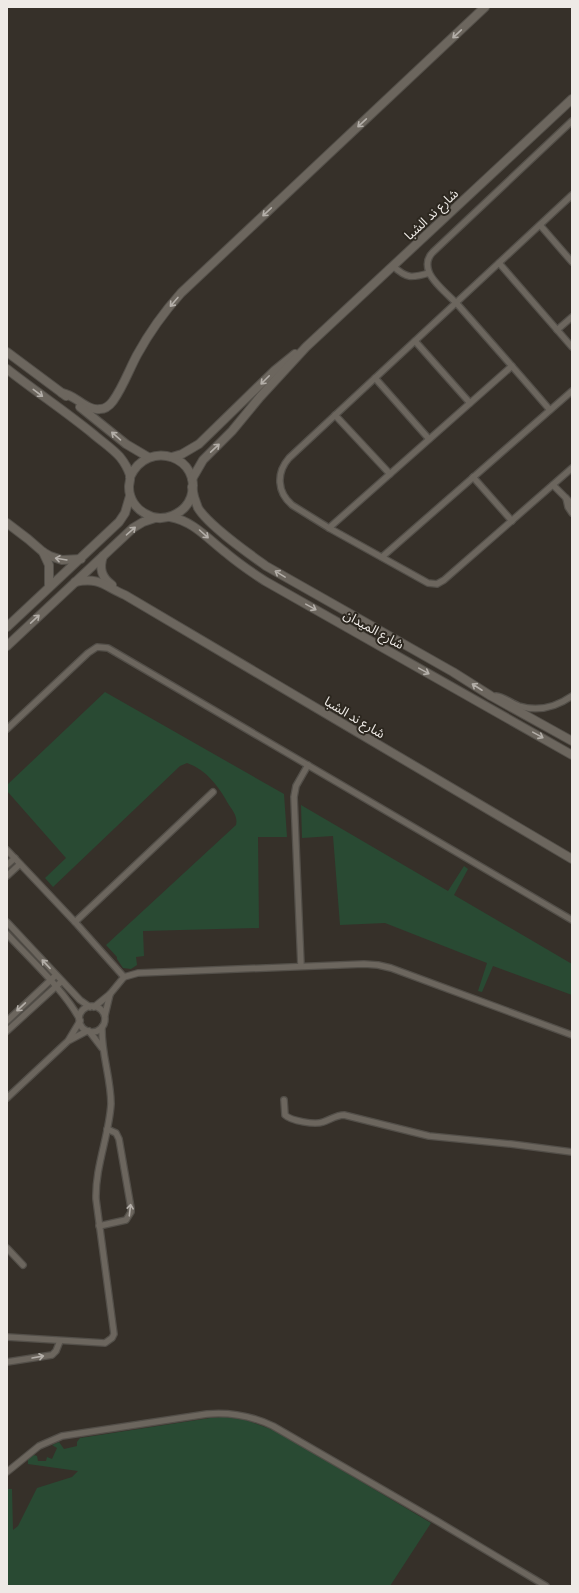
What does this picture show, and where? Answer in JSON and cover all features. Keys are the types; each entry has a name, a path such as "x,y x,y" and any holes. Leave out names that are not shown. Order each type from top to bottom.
{"street":[{"path":"62,392 73,396 95,409 104,408 111,403 147,338 165,312 181,293 486,7"},
{"name":"شارع ند الشبا","path":"192,483 203,460 232,431 260,397 306,347 572,99"},
{"path":"550,410 429,273 427,264 430,255 433,252 572,122"},
{"path":"572,196 285,463 279,480 281,491 288,501 329,528 382,558 428,583 436,584 444,580 572,468"},
{"path":"540,225 572,262"},
{"path":"499,263 572,347"},
{"path":"393,266 400,273 408,276 416,277 429,273"},
{"path":"557,330 572,317"},
{"path":"415,341 470,403"},
{"name":"شارع ند الشبا","path":"172,457 186,452 199,444 283,363 306,347"},
{"path":"7,352 62,392 126,444 148,457"},
{"path":"329,528 512,366"},
{"path":"7,369 85,427 112,450 124,462 130,477"},
{"path":"375,378 429,439"},
{"path":"382,558 572,391"},
{"path":"335,415 390,474"},
{"path":"7,646 138,524 156,518 170,517 179,512 186,505 191,497 192,483 185,465 172,457 156,455 148,457 137,465 130,477 130,496 134,504 147,515 156,518"},
{"path":"473,477 512,521"},
{"name":"شارع الميدان","path":"192,483 196,502 203,514 252,556 454,672 491,696 572,741"},
{"path":"553,485 569,499 572,504"},
{"path":"7,627 120,522 125,513 130,496"},
{"path":"569,499 568,507 572,513"},
{"name":"شارع الميدان","path":"170,517 178,518 192,524 236,561 266,581 572,755"},
{"path":"10,525 43,552 62,560 80,559"},
{"path":"43,552 49,565 49,587"},
{"name":"شارع ند الشبا","path":"103,556 101,563 102,574 109,583 125,595"},
{"name":"شارع ند الشبا","path":"75,582 86,580 98,581 125,595 572,859"},
{"path":"7,730 88,653 97,647 108,648 572,920"},
{"path":"491,696 504,698 524,707 537,709 556,706 572,696"},
{"path":"301,966 294,797 296,786 308,765"},
{"path":"75,922 214,792"},
{"path":"7,850 75,922 124,977"},
{"path":"7,865 15,858"},
{"path":"7,876 20,864"},
{"path":"7,922 80,1000 101,1010 105,1016"},
{"path":"7,934 50,980 74,1010 82,1027 97,1040 103,1050"},
{"path":"7,1098 68,1041 80,1021 82,1011 92,1007 110,994 124,977 138,973 371,964 384,966 572,1035"},
{"path":"7,1021 56,974"},
{"path":"7,1031 62,981"},
{"path":"7,1336 60,1341 105,1343 109,1342 114,1334 96,1199 96,1186 111,1100 103,1050 102,1027 110,994"},
{"path":"68,1041 88,1031 96,1031 102,1027"},
{"path":"284,1100 284,1112 287,1117 292,1119 319,1123 336,1116 344,1115 429,1136 572,1152"},
{"path":"99,1226 126,1220 131,1212 119,1139 116,1133 107,1129"},
{"path":"7,1248 23,1265"},
{"path":"7,1362 52,1355 56,1351 60,1341"},
{"path":"7,1472 39,1446 62,1436 207,1414 246,1416 277,1428 546,1586"}],"green space":[{"path":"105,692 284,794 287,837 258,837 259,928 143,931 144,956 136,957 137,965 131,969 123,968 117,957 106,945 236,825 235,814 217,786 201,770 187,763 180,766 53,887 45,878 66,858 7,791 7,785"},
{"path":"301,805 448,891 464,866 468,869 454,895 572,964 572,995 493,966 482,992 478,991 487,963 385,923 340,925 333,836 302,838"},
{"path":"224,1417 246,1420 276,1431 431,1523 390,1586 7,1586 7,1489 12,1489 13,1530 18,1526 37,1488 72,1477 78,1471 28,1464 28,1459 34,1455 37,1456 38,1461 46,1461 47,1457 52,1459 57,1448 52,1445 59,1442 64,1449 77,1446 77,1442 80,1438"}]}
